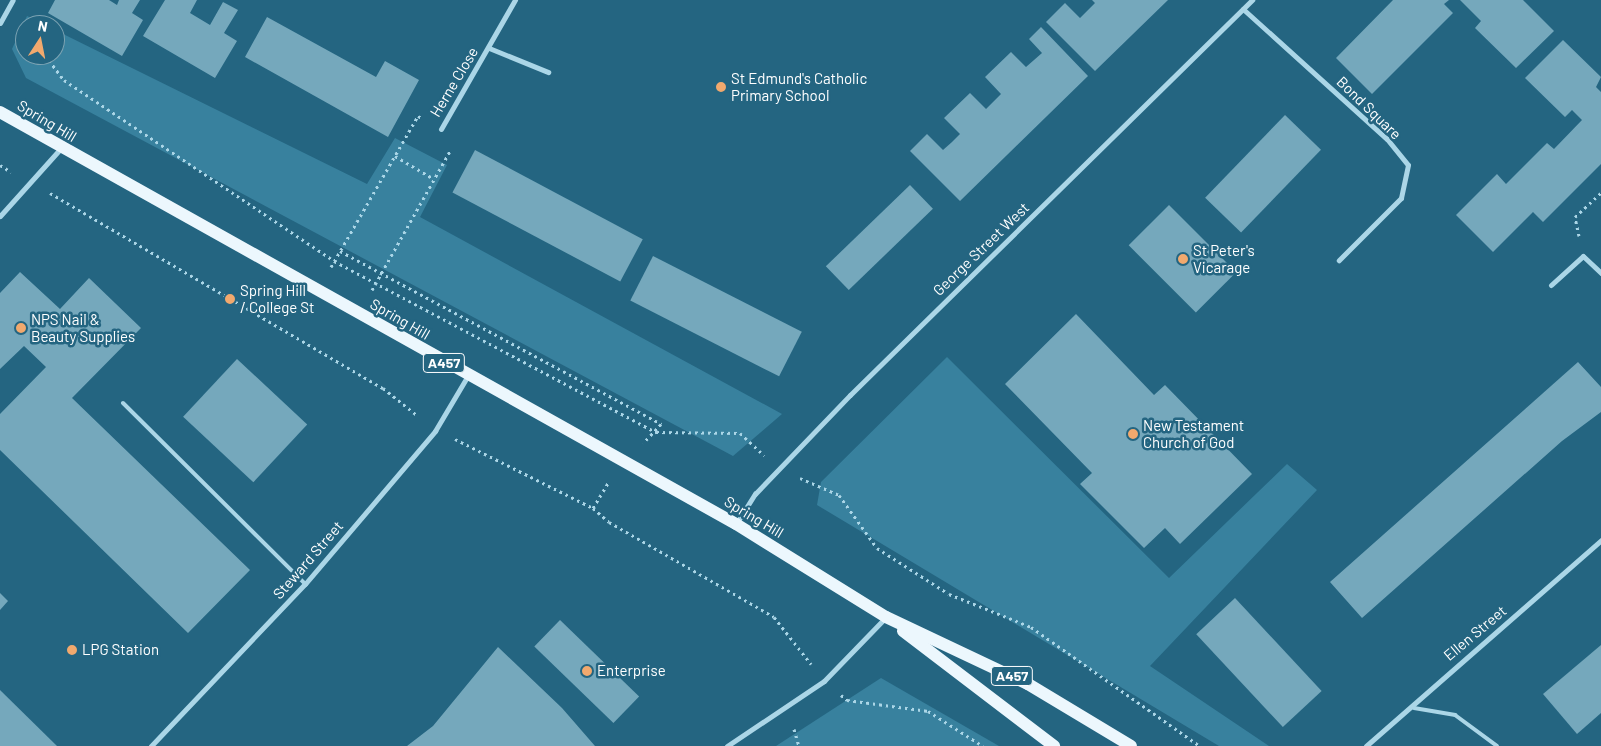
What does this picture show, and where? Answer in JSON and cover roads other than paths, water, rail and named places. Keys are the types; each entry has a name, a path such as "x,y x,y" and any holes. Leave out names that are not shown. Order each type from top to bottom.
{"main road":[{"name":"Spring Hill","path":"0,112 467,377 622,459 736,524 886,617 1054,746"},
{"name":"Spring Hill","path":"886,617 1028,684 1131,746"}],"street":[{"path":"0,23 13,0"},
{"name":"Herne Close","path":"441,129 515,0"},
{"name":"George Street West","path":"736,524 755,494 779,468 1252,0"},
{"name":"Bond Square","path":"1243,9 1387,139 1408,165 1401,198 1338,260"},
{"name":"Herne Close","path":"489,48 548,72"},
{"path":"0,216 61,148"},
{"path":"1551,285 1583,256 1601,274"},
{"name":"Steward Street","path":"151,746 305,584 435,431 467,377"},
{"name":"Ellen Street","path":"1366,746 1414,708 1601,540"},
{"path":"727,746 824,681 886,617"}],"lane":[{"path":"123,403 305,584"},
{"path":"1414,708 1455,715 1497,746"}],"place":[{"name":"St Edmund's Catholic Primary School","path":"721,87"},
{"name":"St Peter's Vicarage","path":"1183,259"},
{"name":"Spring Hill / College St","path":"230,299"},
{"name":"NPS Nail & Beauty Supplies","path":"21,328"},
{"name":"New Testament Church of God","path":"1133,434"},
{"name":"LPG Station","path":"72,650"},
{"name":"Enterprise","path":"587,671"}]}
